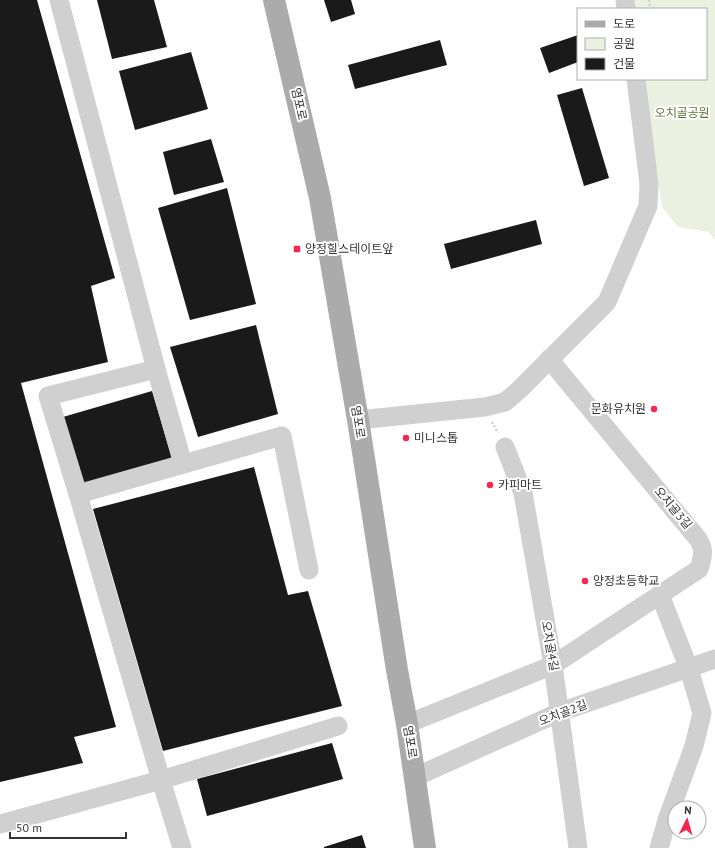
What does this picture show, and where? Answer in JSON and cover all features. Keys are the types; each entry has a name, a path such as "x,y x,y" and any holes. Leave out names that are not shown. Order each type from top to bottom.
{"main road":[{"name":"염포로","path":"274,0 320,198 358,420 397,670 407,724 425,848"}],"street":[{"path":"59,0 156,369 183,464"},
{"path":"358,420 485,407 505,402 519,390 607,302 648,206 649,184 636,80"},
{"name":"오치골3길","path":"407,724 553,665 699,569 703,557 702,546 698,539 549,359"},
{"path":"156,369 48,396 182,848"},
{"path":"78,494 282,436 309,570"},
{"name":"오치골4길","path":"505,447 523,493 553,665 578,848"},
{"path":"659,848 668,817 694,746 702,713 707,701 689,669 660,595"},
{"name":"오치골2길","path":"415,777 560,712 715,659"},
{"path":"0,824 162,780 338,726"}],"path":[{"path":"485,407 505,447"}],"green space":[{"name":"오치골공원","path":"631,0 715,0 715,240 709,232 678,227 662,207 643,80 707,80 707,8 633,8"}],"building":[{"path":"0,0 37,0 115,278 91,286 108,362 21,383 116,727 74,737 83,763 0,782"},
{"path":"97,0 154,0 167,47 112,59"},
{"path":"324,0 351,0 355,14 331,22"},
{"path":"577,35 577,62 549,73 540,48"},
{"path":"440,40 447,65 355,89 348,65"},
{"path":"191,52 208,109 135,130 119,71"},
{"path":"582,88 609,178 584,186 557,95"},
{"path":"211,139 224,182 174,195 163,152"},
{"path":"227,188 256,304 190,320 158,208"},
{"path":"536,220 542,244 451,269 444,244"},
{"path":"256,325 278,414 198,437 170,347"},
{"path":"152,391 172,458 81,484 63,417"},
{"path":"254,467 288,595 308,591 342,706 163,751 93,509"},
{"path":"332,743 343,779 207,816 197,779"},
{"path":"362,835 366,848 324,848 324,847"}],"place":[{"name":"양정힐스테이트앞","path":"297,249"},
{"name":"문화유치원","path":"654,409"},
{"name":"미니스톱","path":"406,438"},
{"name":"카피마트","path":"490,485"},
{"name":"양정초등학교","path":"585,581"}]}
